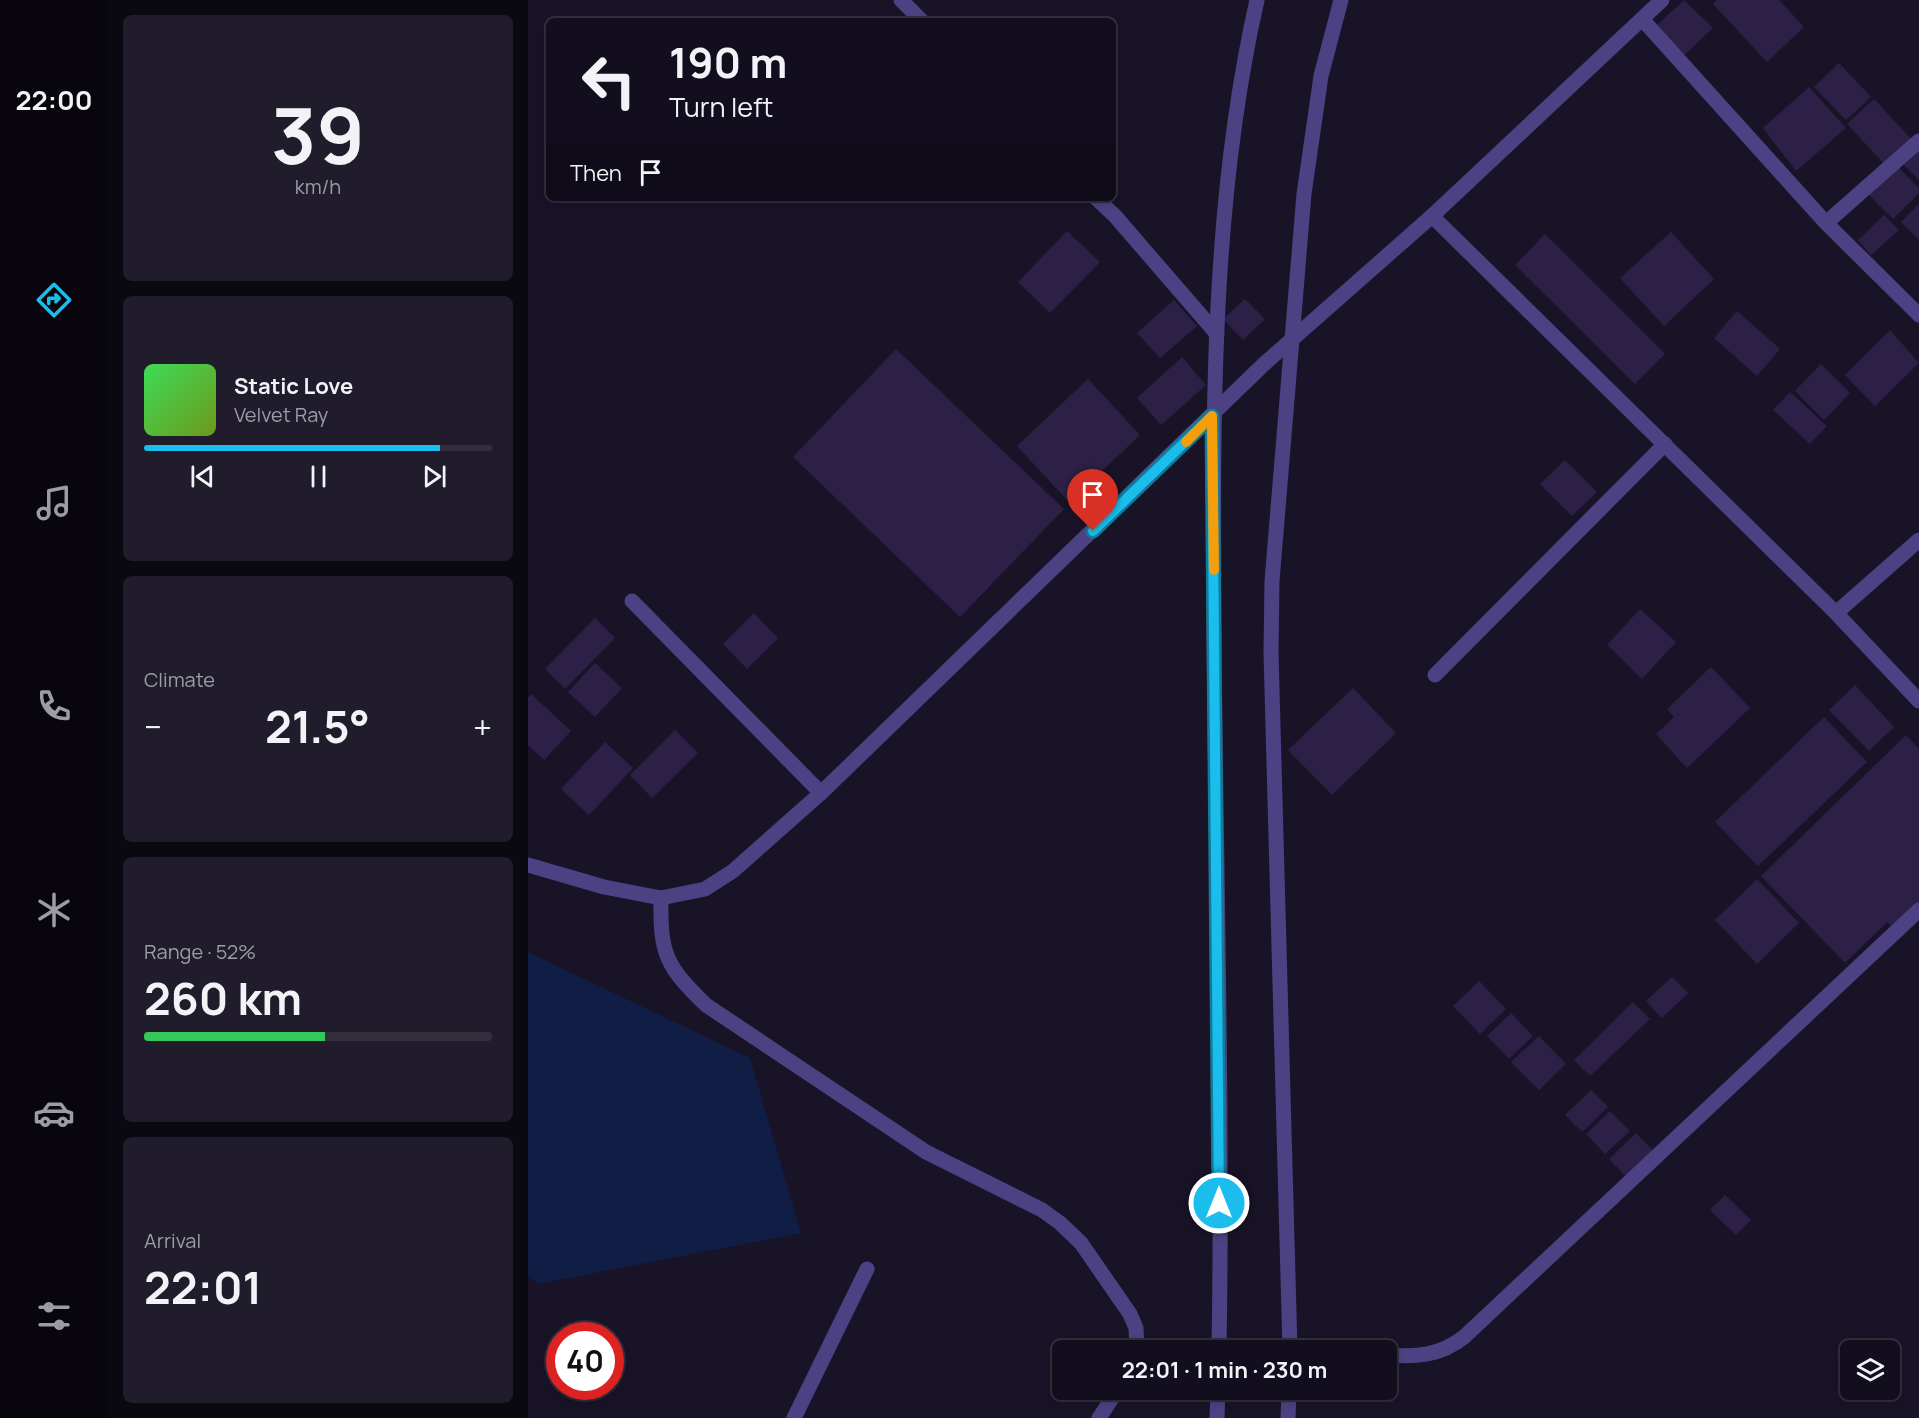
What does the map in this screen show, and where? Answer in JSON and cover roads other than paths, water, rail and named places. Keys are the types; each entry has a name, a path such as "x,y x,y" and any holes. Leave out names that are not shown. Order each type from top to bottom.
{"street":[{"path":"901,0 919,18"},
{"path":"1219,1340 1212,416 1230,147 1245,53 1257,0"},
{"path":"1290,1340 1271,653 1272,581 1304,194 1319,88 1341,0"},
{"path":"528,865 604,887 661,898 705,889 733,871 821,793 1290,342 1432,216 1662,0"},
{"path":"1642,19 1826,223 1919,315"},
{"path":"1826,223 1919,141"},
{"path":"1099,201 1115,216 1217,334"},
{"path":"1432,216 1836,613 1919,701"},
{"path":"1436,675 1665,444"},
{"path":"1836,613 1919,540"},
{"path":"632,601 821,793"},
{"path":"661,898 664,952 678,977 706,1005 926,1152 1042,1210 1060,1223 1081,1243 1130,1314 1136,1328 1137,1340"},
{"path":"1397,1356 1412,1357 1436,1353 1451,1348 1464,1337 1919,910"},
{"path":"794,1418 867,1269"},
{"path":"1099,1418 1111,1400"},
{"path":"1217,1418 1218,1400"},
{"path":"1288,1418 1289,1400"}],"water":[{"path":"528,952 750,1058 801,1233 538,1284 528,1275"}]}
